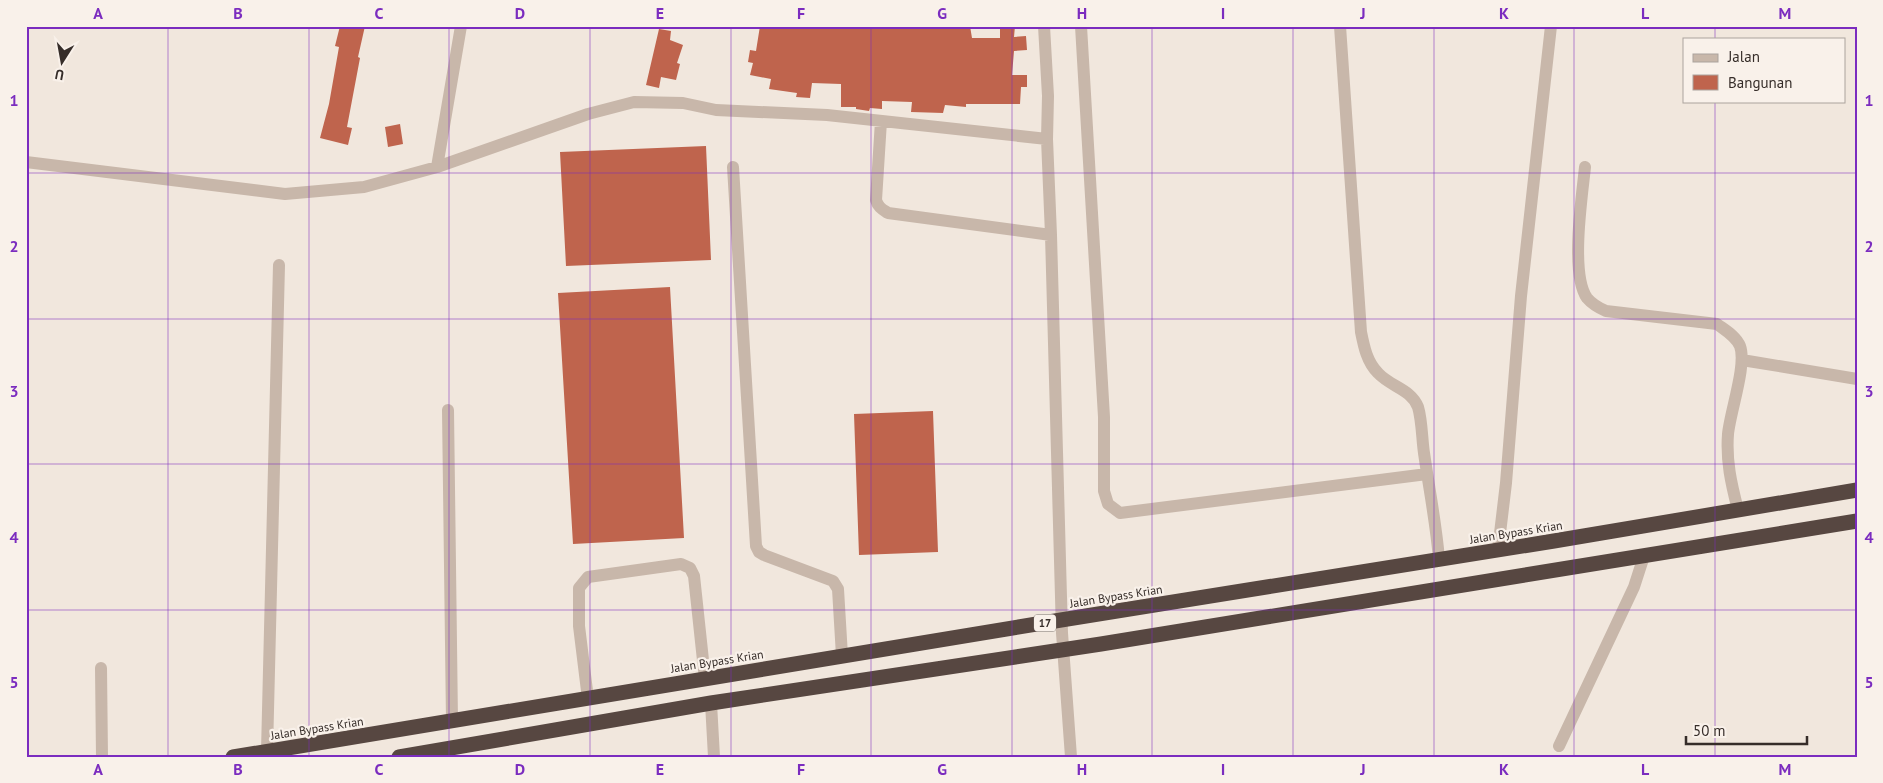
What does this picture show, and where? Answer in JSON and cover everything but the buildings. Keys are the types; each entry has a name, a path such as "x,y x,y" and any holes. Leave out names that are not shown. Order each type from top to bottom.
{"highway":[{"name":"Jalan Bypass Krian","path":"233,757 1857,490"},
{"path":"399,757 711,703 1063,650 1857,521"}],"street":[{"path":"437,167 460,26"},
{"path":"1044,26 1048,96 1047,139 1061,620 1071,757"},
{"path":"1081,26 1104,417 1104,490 1108,504 1120,513 1427,474"},
{"path":"1340,26 1365,352 1378,373 1409,393 1418,408 1427,474 1436,520 1439,558"},
{"path":"1498,550 1506,483 1521,296 1552,26"},
{"path":"26,162 285,194 364,186 437,167 588,114 634,102 683,103 716,110 827,115 1047,139"},
{"path":"881,121 876,200 878,207 888,213 1051,235"},
{"path":"733,167 756,546 759,552 764,555 833,581 836,584 838,589 842,656"},
{"path":"1585,167 1579,223 1578,273 1581,285 1588,298 1596,306 1606,311 1717,324 1730,333 1740,345 1742,360 1728,433 1728,472 1738,510"},
{"path":"267,751 279,264"},
{"path":"1742,360 1857,379"},
{"path":"448,410 452,721"},
{"path":"1559,746 1634,588 1644,556"},
{"path":"588,698 579,616 579,588 588,577 681,564 690,568 694,576 705,679"},
{"path":"101,668 102,757"},
{"path":"711,703 714,757"}]}
